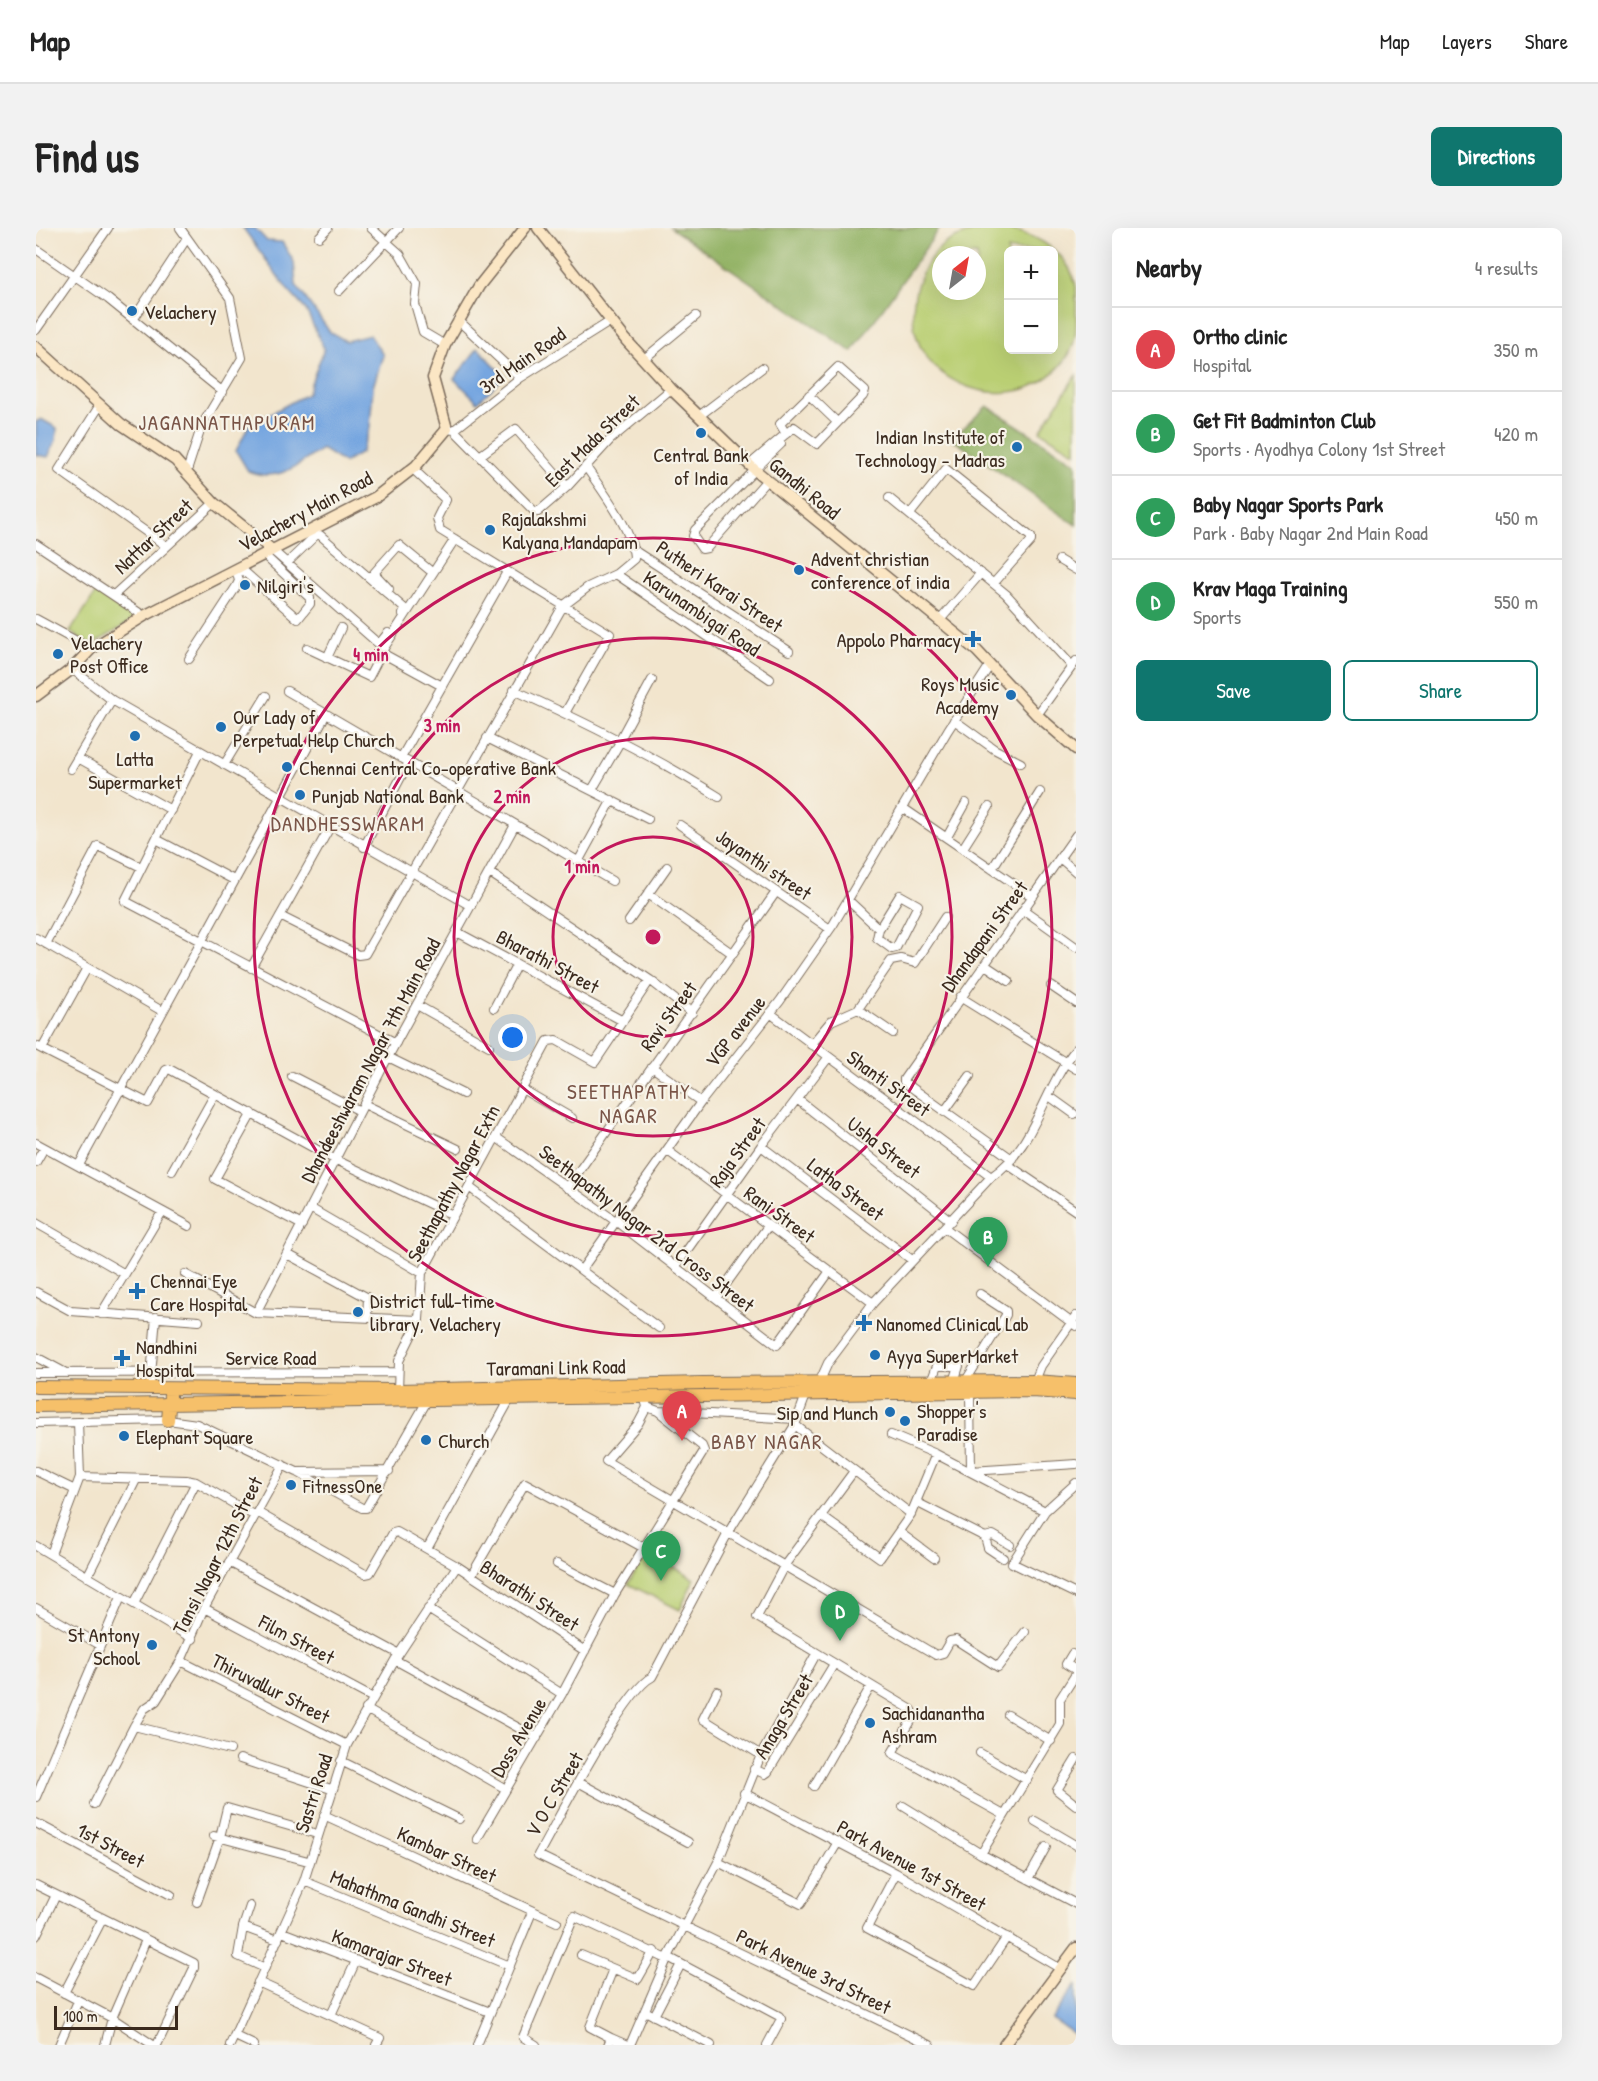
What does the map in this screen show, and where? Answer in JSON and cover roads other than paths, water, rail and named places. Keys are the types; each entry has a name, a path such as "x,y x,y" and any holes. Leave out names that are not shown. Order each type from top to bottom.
{"main road":[{"name":"Taramani Link Road","path":"36,1387 103,1390 150,1387 398,1390 669,1384 931,1382 963,1385"},
{"path":"669,1384 669,1398"},
{"name":"Taramani Link Road","path":"36,1406 170,1402 510,1399 646,1402 669,1398 806,1395 963,1385 1076,1384"},
{"name":"Taramani Link Road","path":"1035,1386 1076,1394"},
{"path":"168,1420 170,1388"},
{"path":"36,1395 103,1390 122,1394 134,1403"}],"street":[{"path":"36,330 108,228"},
{"path":"180,228 230,298 242,358 202,424 187,471"},
{"path":"319,237 328,228"},
{"path":"371,228 400,254 417,284 415,304 423,332 445,345"},
{"path":"339,291 399,228"},
{"path":"525,228 479,286 458,320 445,345 433,378 450,429 481,455 511,431 518,430 567,487"},
{"name":"Gandhi Road","path":"538,228 611,321 671,389 766,481 940,620 990,665 1037,715 1076,749"},
{"path":"133,320 187,238"},
{"path":"36,249 108,299 223,392"},
{"path":"644,359 696,316"},
{"path":"458,320 520,378"},
{"name":"3rd Main Road","path":"450,429 520,378 611,321"},
{"path":"36,347 100,405 187,471 214,503 267,552 310,598 310,604 298,619 237,568"},
{"path":"766,481 707,548 702,549 693,536 695,530 753,468 796,427 817,444 863,396 864,389 839,367 779,425 784,438"},
{"path":"699,416 762,368"},
{"name":"East Mada Street","path":"481,455 534,511 539,511 567,487 610,440 671,389"},
{"path":"810,394 837,422"},
{"path":"100,405 59,470 166,546"},
{"name":"Velachery Main Road","path":"36,696 72,669 91,649 144,616 376,497 412,469 450,429"},
{"path":"280,916 362,956 563,606 588,587 616,574 634,559 632,549 613,507 585,467"},
{"path":"412,469 446,500 437,518 440,530 610,636 565,713"},
{"path":"910,514 946,469 1031,537 1031,541 994,583"},
{"path":"889,498 994,583 1074,664 1037,715"},
{"name":"Nattar Street","path":"115,594 214,503"},
{"path":"287,564 316,535 320,535 405,609 382,648 369,677 307,648"},
{"path":"382,648 455,539"},
{"path":"36,544 115,594 144,616"},
{"path":"409,609 374,575 375,571 399,545 433,573"},
{"name":"Putheri Karai Street","path":"632,549 789,651"},
{"path":"267,552 287,564 382,648 442,686"},
{"path":"1059,560 1076,570"},
{"path":"189,659 236,587 239,580 237,568"},
{"path":"401,758 507,572"},
{"path":"940,620 981,573"},
{"name":"Karunambigai Road","path":"616,574 770,679"},
{"path":"36,619 91,649"},
{"path":"327,658 342,628"},
{"name":"VGP avenue","path":"582,1269 701,1102 770,1013 830,929 954,720 990,665"},
{"path":"72,669 112,700 364,847 471,906"},
{"path":"592,790 652,680"},
{"path":"514,690 619,741 719,797"},
{"path":"287,691 612,881"},
{"path":"224,765 266,696"},
{"path":"71,769 112,700"},
{"path":"79,1165 326,714"},
{"path":"954,720 994,748 1021,763"},
{"path":"487,738 648,819"},
{"path":"200,751 125,901 396,1043"},
{"path":"78,758 171,810"},
{"path":"364,847 409,762"},
{"path":"992,868 1040,792"},
{"path":"578,862 612,800"},
{"path":"946,837 966,803"},
{"path":"963,848 989,807"},
{"path":"903,808 1033,897"},
{"name":"Dhandeeshwaram Nagar 7th Main Road","path":"256,1313 388,1057 515,825"},
{"name":"Jayanthi street","path":"680,825 830,929"},
{"path":"251,968 330,827"},
{"name":"Dhandapani Street","path":"944,1112 904,1082 904,1078 1076,835"},
{"path":"156,839 234,880"},
{"path":"46,944 98,846 141,867"},
{"path":"1061,859 1076,872"},
{"path":"629,921 667,867"},
{"path":"489,873 650,980 692,1013"},
{"name":"Ravi Street","path":"567,1188 776,892"},
{"path":"648,894 733,954"},
{"path":"900,895 918,905 894,949 877,938 879,929 900,895"},
{"path":"848,900 879,929"},
{"path":"1024,910 1076,947"},
{"path":"811,1045 831,1021 858,1010 891,961 901,959 915,963 945,917"},
{"name":"Bharathi Street","path":"457,932 622,1022"},
{"path":"36,938 162,1011"},
{"path":"494,1008 517,964"},
{"path":"985,965 1009,981"},
{"path":"87,968 39,1048 148,1103 166,1070 169,1069 334,1159 453,1215"},
{"path":"622,1022 650,980"},
{"path":"1051,986 1076,1003"},
{"path":"960,997 1064,1064 1076,1069"},
{"path":"417,1005 489,1046"},
{"path":"858,1010 893,1033"},
{"name":"Shanti Street","path":"770,1013 991,1177"},
{"name":"Seethapathy Nagar Extn","path":"398,1390 399,1361 419,1320 422,1273 548,1041 552,1039 595,1062 622,1022"},
{"path":"819,1383 828,1363 873,1303 991,1177 1010,1161 1049,1096 1064,1064 1076,1049"},
{"path":"388,1057 463,1094"},
{"name":"Raja Street","path":"675,1267 761,1146 828,1058"},
{"path":"652,1066 701,1102"},
{"path":"292,1076 458,1149"},
{"path":"970,1076 944,1112 1076,1211"},
{"path":"522,1089 572,1118"},
{"path":"172,1172 215,1094"},
{"path":"1049,1096 1074,1114"},
{"name":"Usha Street","path":"797,1099 951,1221"},
{"path":"252,1113 215,1179 302,1224"},
{"name":"Seethapathy Nagar 2rd Cross Street","path":"497,1138 617,1222 777,1345 830,1271"},
{"path":"36,1143 189,1226"},
{"name":"Latha Street","path":"761,1146 912,1260"},
{"path":"36,1162 44,1148"},
{"name":"Rani Street","path":"668,1151 873,1303"},
{"path":"469,1187 659,1328"},
{"path":"310,1208 422,1273"},
{"path":"101,1314 162,1212"},
{"path":"36,1223 124,1274"},
{"path":"716,1298 768,1226"},
{"path":"945,1228 1074,1322 1041,1366 1035,1386"},
{"path":"287,1254 368,1298 367,1317"},
{"path":"184,1274 256,1313 419,1320"},
{"path":"36,1292 68,1310 199,1321"},
{"path":"963,1385 1007,1312 980,1294"},
{"path":"150,1387 156,1317"},
{"path":"36,1357 67,1374"},
{"path":"931,1382 938,1365 974,1365"},
{"path":"959,1366 963,1385 971,1471"},
{"name":"Service Road","path":"36,1373 398,1372"},
{"path":"100,1373 103,1390"},
{"name":"V O C Street","path":"684,1927 538,1855 614,1721 642,1681 652,1677 728,1533 796,1422 806,1395"},
{"path":"427,1549 510,1399"},
{"path":"36,1423 168,1420 197,1424 297,1472 365,1509 389,1471 427,1401"},
{"path":"911,1514 854,1471 796,1422 658,1411 646,1402 638,1424 606,1461 936,1655 943,1653 950,1641 956,1640 998,1667 1025,1632"},
{"name":"Doss Avenue","path":"477,1839 562,1694 615,1594 675,1502 705,1449 658,1411"},
{"path":"51,1554 80,1478 78,1422"},
{"path":"891,1435 971,1471 1046,1511"},
{"path":"821,1516 880,1558 911,1514 936,1454"},
{"path":"971,1471 1076,1464"},
{"name":"Tansi Nagar 12th Street","path":"94,1804 144,1709 156,1701 181,1661 193,1639 204,1608 283,1466"},
{"path":"36,1471 75,1490"},
{"path":"297,1472 389,1471"},
{"path":"854,1471 784,1566 757,1617 912,1710 914,1716 892,1753 1004,1815"},
{"path":"80,1478 196,1482 256,1514"},
{"path":"87,1577 136,1480"},
{"path":"134,1604 196,1482"},
{"path":"471,1576 525,1483 644,1548"},
{"path":"1076,1483 1046,1511 1012,1563 1076,1594"},
{"path":"916,1502 985,1537 993,1535 1010,1545"},
{"name":"Bharathi Street","path":"256,1514 365,1574 370,1574 394,1532 457,1566 585,1651"},
{"path":"899,1532 933,1557"},
{"path":"985,1537 988,1548 1003,1558"},
{"path":"36,1546 193,1639"},
{"path":"230,1562 537,1738"},
{"path":"558,1564 615,1594"},
{"name":"Sastri Road","path":"230,2045 304,1881 308,1861 347,1745 397,1657 457,1566"},
{"path":"36,1797 122,1597"},
{"path":"36,1608 100,1645"},
{"name":"Film Street","path":"204,1608 373,1698"},
{"path":"428,1609 562,1694"},
{"path":"613,1969 590,2027 610,2041 628,2045 668,1958 718,1862 754,1769 816,1654"},
{"path":"981,1854 1060,1724 1060,1699 1076,1672 1066,1664 1072,1654"},
{"name":"Thiruvallur Street","path":"181,1661 347,1745"},
{"name":"Anaga Street","path":"754,1769 768,1773 834,1664"},
{"path":"814,1786 871,1686"},
{"path":"717,1691 703,1719 761,1755"},
{"path":"366,1709 506,1789"},
{"path":"1008,1715 1051,1741"},
{"path":"134,1726 230,1750"},
{"path":"980,1754 1027,1780"},
{"path":"240,1759 331,1789"},
{"path":"1076,1759 1057,1790 1076,1805"},
{"path":"341,1761 459,1819"},
{"path":"580,1783 688,1842"},
{"name":"Park Avenue 1st Street","path":"744,1793 896,1873 1061,1969"},
{"path":"903,1806 981,1854 1076,1904"},
{"path":"197,1902 227,1808 317,1833"},
{"name":"Kambar Street","path":"324,1815 557,1922"},
{"path":"1035,1821 1076,1845"},
{"name":"1st Street","path":"36,1823 171,1895"},
{"path":"217,1837 308,1861"},
{"path":"718,1862 801,1904 838,1842"},
{"path":"1028,1879 1046,1847"},
{"path":"896,1873 867,1928 974,1986 1007,1937"},
{"name":"Mahathma Gandhi Street","path":"304,1881 510,1966"},
{"path":"36,1885 195,1964 155,2045 112,2018 36,1978"},
{"path":"36,1936 56,1895"},
{"path":"250,1906 238,1956 265,1968"},
{"path":"477,2045 532,1912"},
{"path":"536,2045 523,2037 574,1916 681,1964 779,2016 781,2019 767,2045"},
{"path":"64,1993 103,1918"},
{"name":"Park Avenue 3rd Street","path":"684,1927 930,2045"},
{"name":"Kamarajar Street","path":"243,1928 280,1936 356,1961 490,2012"},
{"path":"105,2045 112,2018 147,1940"},
{"path":"1004,2045 1076,1948"},
{"path":"581,1955 640,1979 654,1951"},
{"path":"331,2015 356,1961"},
{"path":"654,2016 681,1964"},
{"path":"258,1982 331,2015 378,2042"},
{"path":"59,2045 78,2001"},
{"path":"645,2011 711,2045"},
{"path":"235,2036 254,2045"}],"water":[{"path":"243,228 255,228 267,241 282,242 294,262 296,285 330,332 346,341 370,335 383,355 373,387 370,427 361,453 344,463 322,449 287,471 269,475 259,474 248,471 236,451 249,425 307,394 324,349 306,310 287,289"},
{"path":"478,348 505,376 478,402 454,379"},
{"path":"41,419 57,428 56,440 48,457 36,455 36,422"},
{"path":"1076,1984 1076,2035 1052,2019"}],"place":[{"name":"Velachery","path":"132,311"},
{"name":"Central Bank of India","path":"701,433"},
{"name":"Indian Institute of Technology - Madras","path":"1017,447"},
{"name":"Rajalakshmi Kalyana Mandapam","path":"490,530"},
{"name":"Advent christian conference of india","path":"799,570"},
{"name":"Nilgiri's","path":"245,585"},
{"name":"Appolo Pharmacy","path":"973,639"},
{"name":"Velachery Post Office","path":"58,654"},
{"name":"Roys Music Academy","path":"1011,695"},
{"name":"Our Lady of Perpetual Help Church","path":"221,727"},
{"name":"Latta Supermarket","path":"135,736"},
{"name":"Chennai Central Co-operative Bank","path":"287,767"},
{"name":"Punjab National Bank","path":"300,795"},
{"name":"Get Fit Badminton Club","path":"988,1267"},
{"name":"Chennai Eye Care Hospital","path":"137,1291"},
{"name":"District full-time library, Velachery","path":"358,1312"},
{"name":"Nanomed Clinical Lab","path":"864,1323"},
{"name":"Ayya SuperMarket","path":"875,1355"},
{"name":"Nandhini Hospital","path":"122,1358"},
{"name":"Sip and Munch","path":"890,1412"},
{"name":"Shopper's Paradise","path":"905,1421"},
{"name":"Elephant Square","path":"124,1436"},
{"name":"Church","path":"426,1440"},
{"name":"Ortho clinic","path":"682,1441"},
{"name":"FitnessOne","path":"291,1485"},
{"name":"Baby Nagar Sports Park","path":"661,1581"},
{"name":"Krav Maga Training","path":"840,1641"},
{"name":"St Antony School","path":"152,1645"},
{"name":"Sachidanantha Ashram","path":"870,1723"}],"district":[{"name":"JAGANNATHAPURAM","path":"227,422"},
{"name":"DANDHESSWARAM","path":"348,823"},
{"name":"SEETHAPATHY NAGAR","path":"629,1103"},
{"name":"BABY NAGAR","path":"767,1441"}]}
